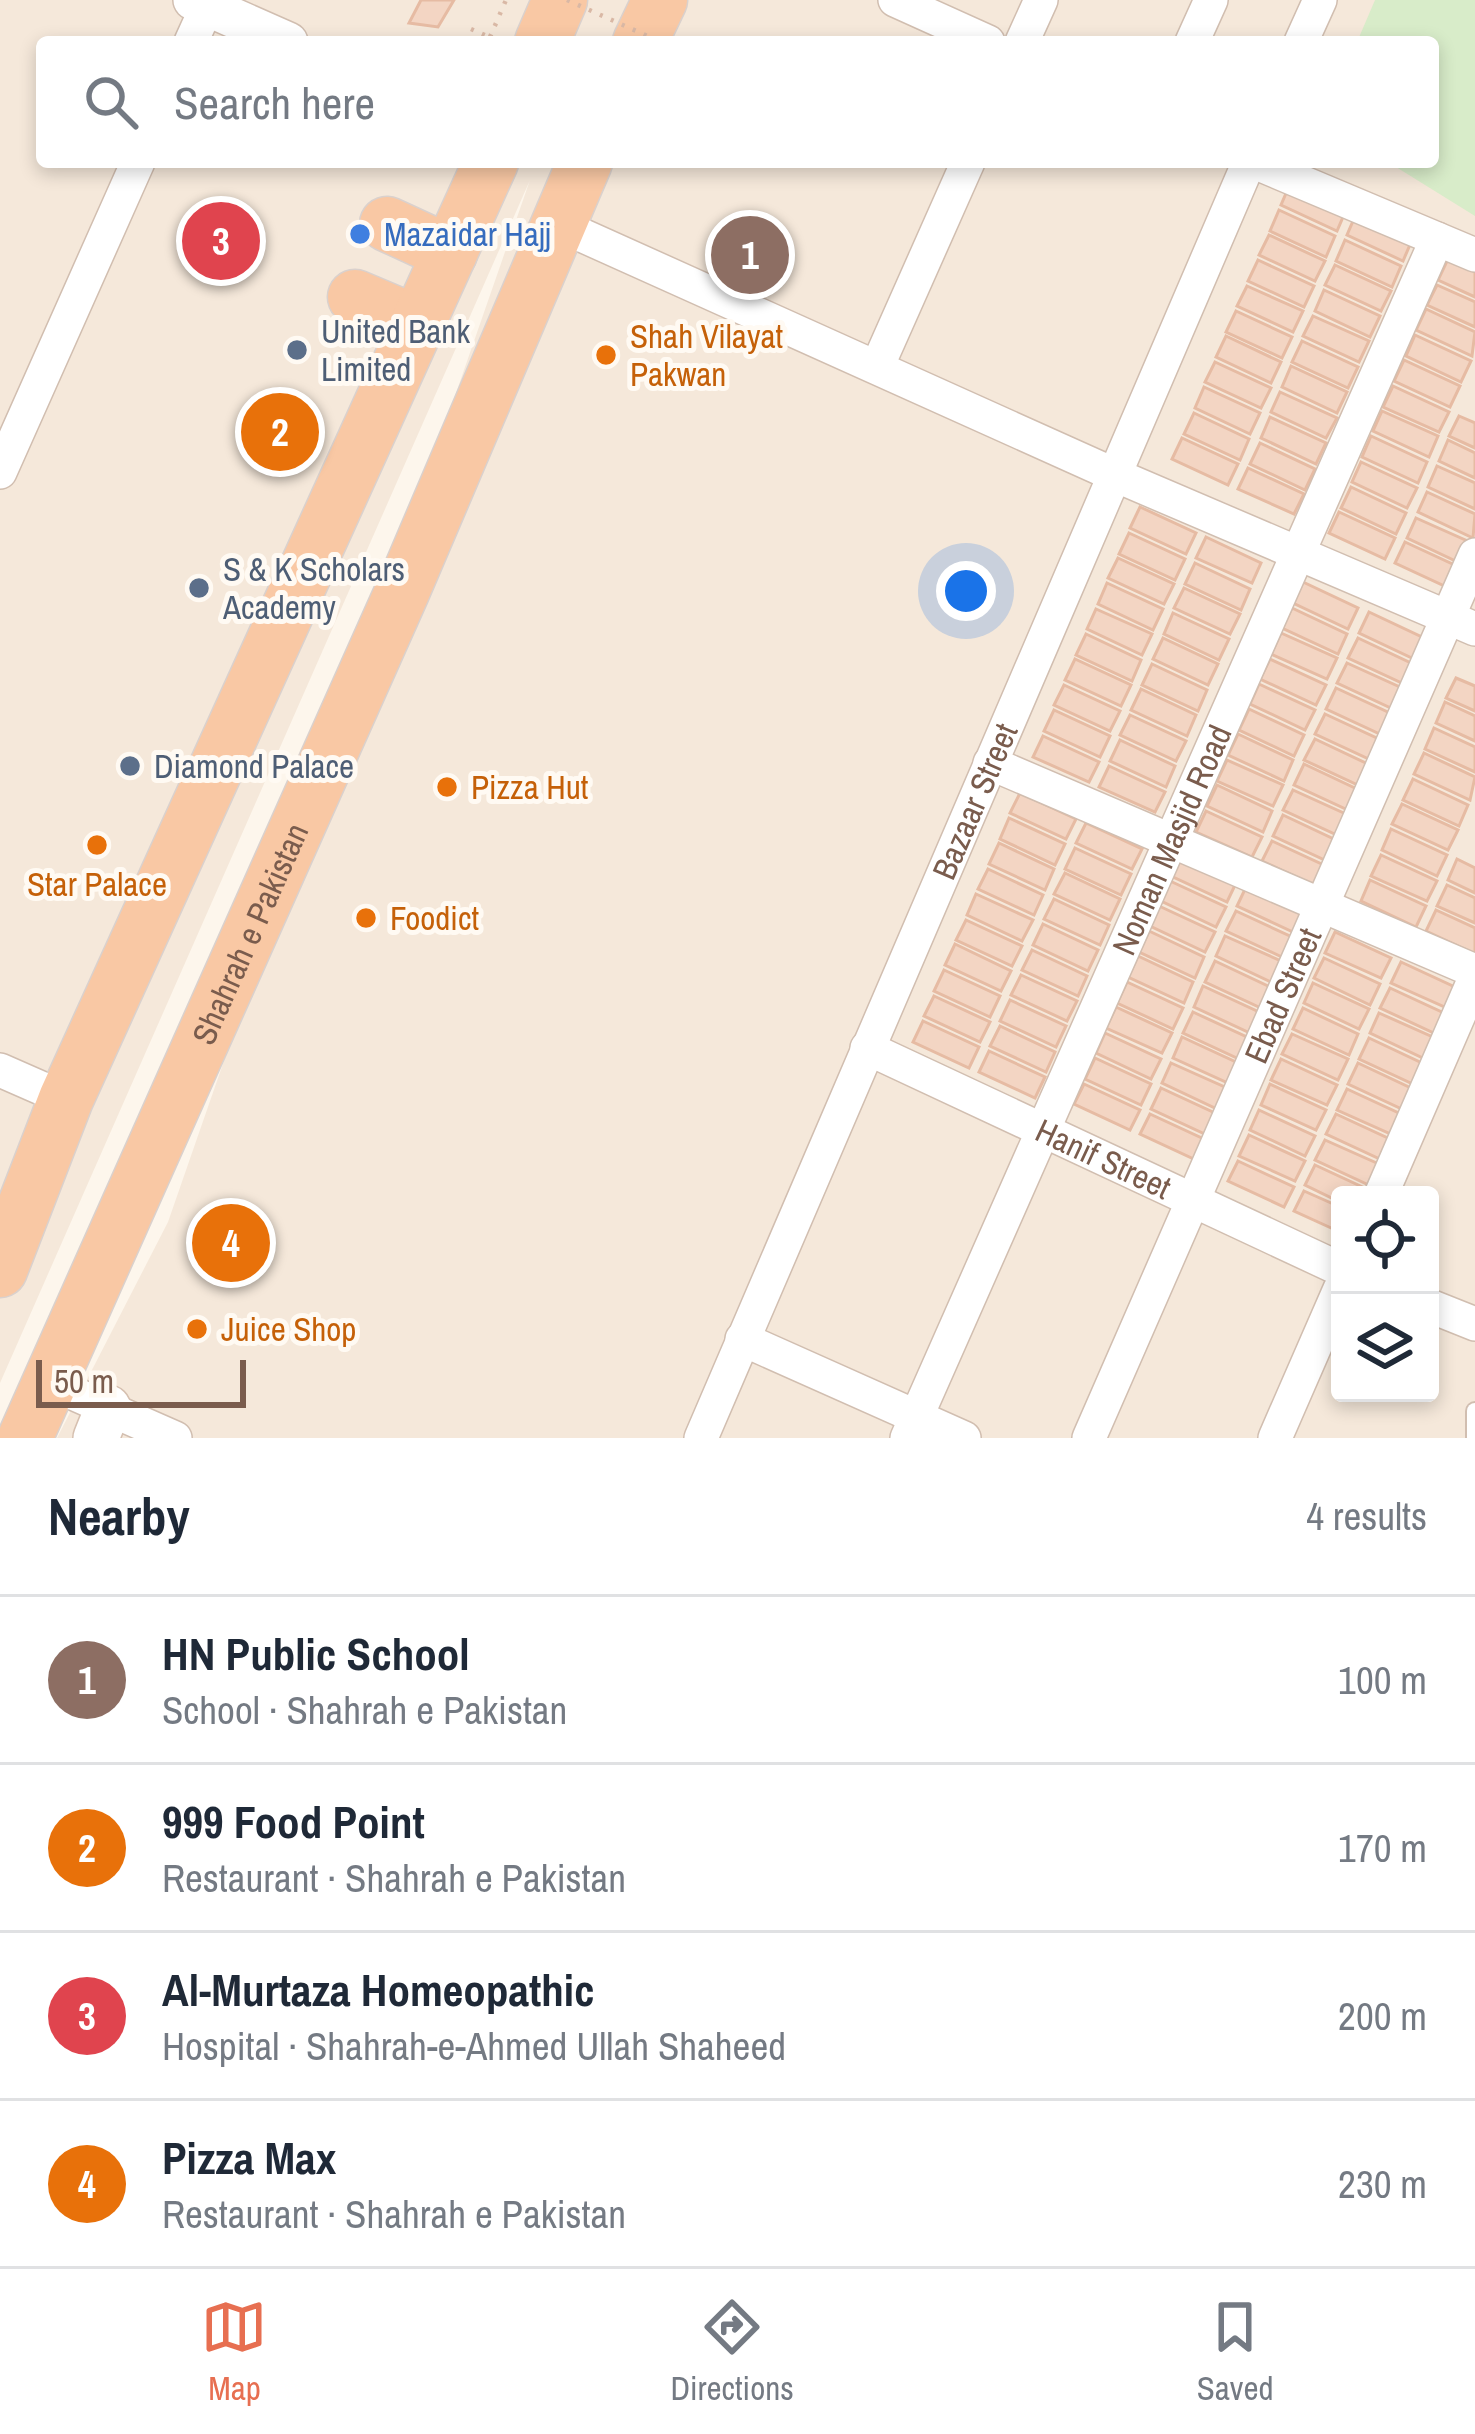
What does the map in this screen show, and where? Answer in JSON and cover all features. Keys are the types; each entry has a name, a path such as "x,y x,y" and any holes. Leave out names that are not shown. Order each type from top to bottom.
{"highway":[{"path":"521,36 563,0"},
{"path":"643,36 660,0"},
{"path":"4,1257 66,1099 488,168"},
{"name":"Shahrah e Pakistan","path":"25,1438 402,592 582,168"},
{"path":"386,224 450,253"},
{"path":"355,297 419,324"}],"street":[{"path":"895,0 975,36"},
{"path":"1025,36 1041,0"},
{"path":"1195,36 1211,0"},
{"path":"1304,36 1320,0"},
{"path":"200,12 270,36"},
{"path":"0,472 135,168"},
{"path":"877,367 965,168"},
{"name":"Bazaar Street","path":"701,1438 1248,168"},
{"path":"1265,168 1475,255"},
{"path":"557,224 1115,475 1461,622"},
{"name":"Noman Masjid Road","path":"912,1427 1437,239"},
{"name":"Ebad Street","path":"1089,1438 1321,905 1461,622 1475,556"},
{"path":"990,764 1475,974 1385,1186"},
{"name":"Hanif Street","path":"867,1048 1194,1196 1331,1264"},
{"path":"0,1070 66,1099"},
{"path":"1275,1438 1338,1294"},
{"path":"1439,1310 1475,1324"},
{"path":"742,1339 912,1427 964,1438"},
{"path":"50,1383 102,1423 175,1438"}],"lane":[{"path":"1475,1411 1475,1437"}],"path":[{"path":"506,0 515,36"},
{"path":"563,0 648,36"},
{"path":"471,29 500,36"}],"shaded area":[{"path":"0,0 1475,0 1475,1438 57,1438 168,1222 530,180 0,1383"}],"green space":[{"path":"1375,0 1475,0 1475,216 1398,168 1439,168 1439,36 1360,36"}],"building":[{"path":"421,0 454,0 438,27 409,23"},
{"path":"1290,184 1346,210 1337,231 1281,205"},
{"path":"1279,210 1335,236 1326,257 1270,231"},
{"path":"1356,214 1412,240 1403,261 1347,235"},
{"path":"1269,235 1325,261 1315,281 1259,255"},
{"path":"1345,240 1401,266 1392,287 1336,261"},
{"path":"1448,259 1475,272 1475,297 1438,280"},
{"path":"1258,260 1314,286 1304,307 1248,281"},
{"path":"1335,265 1391,291 1381,311 1325,285"},
{"path":"1437,285 1475,302 1475,327 1427,305"},
{"path":"1247,286 1303,311 1293,332 1237,306"},
{"path":"1324,290 1380,316 1370,337 1315,311"},
{"path":"1426,309 1475,332 1472,356 1416,330"},
{"path":"1236,311 1292,337 1282,358 1226,332"},
{"path":"1313,316 1369,341 1359,362 1303,336"},
{"path":"1415,335 1471,361 1461,382 1406,356"},
{"path":"1226,336 1281,362 1271,383 1216,357"},
{"path":"1302,341 1358,367 1348,388 1292,362"},
{"path":"1404,360 1460,386 1450,407 1394,381"},
{"path":"1215,362 1271,388 1261,408 1205,382"},
{"path":"1291,366 1347,392 1337,413 1282,387"},
{"path":"1393,386 1449,412 1439,432 1383,407"},
{"path":"1204,387 1260,413 1250,434 1195,408"},
{"path":"1280,392 1337,418 1326,438 1271,412"},
{"path":"1382,411 1438,436 1429,457 1373,431"},
{"path":"1194,413 1249,439 1240,460 1184,434"},
{"path":"1459,416 1475,423 1475,448 1449,436"},
{"path":"1270,417 1326,443 1316,464 1261,438"},
{"path":"1371,436 1427,462 1418,483 1362,457"},
{"path":"1182,438 1238,464 1228,485 1172,459"},
{"path":"1448,440 1475,453 1475,478 1439,461"},
{"path":"1260,443 1315,469 1305,490 1250,464"},
{"path":"1361,462 1417,488 1407,508 1352,482"},
{"path":"1437,466 1475,483 1475,509 1428,487"},
{"path":"1248,468 1304,494 1294,514 1238,489"},
{"path":"1351,487 1406,513 1396,534 1341,508"},
{"path":"1427,492 1475,514 1473,538 1418,512"},
{"path":"1140,507 1196,533 1186,554 1130,528"},
{"path":"1339,512 1395,538 1385,559 1329,533"},
{"path":"1416,518 1472,543 1462,564 1407,538"},
{"path":"1129,533 1185,559 1175,580 1119,554"},
{"path":"1206,537 1261,563 1252,583 1196,558"},
{"path":"1405,542 1461,568 1451,589 1395,563"},
{"path":"1118,558 1174,584 1164,604 1108,578"},
{"path":"1195,563 1250,589 1241,610 1185,584"},
{"path":"1303,582 1358,608 1348,629 1293,603"},
{"path":"1107,583 1163,609 1153,630 1098,604"},
{"path":"1184,588 1240,614 1230,634 1174,608"},
{"path":"1292,608 1347,634 1338,654 1282,628"},
{"path":"1096,609 1152,634 1142,655 1087,629"},
{"path":"1369,612 1424,638 1414,659 1359,633"},
{"path":"1173,613 1229,639 1219,660 1164,634"},
{"path":"1281,633 1337,658 1327,679 1271,654"},
{"path":"1086,634 1141,660 1132,681 1076,655"},
{"path":"1163,638 1218,664 1208,685 1153,659"},
{"path":"1358,638 1413,664 1404,684 1348,658"},
{"path":"1075,659 1131,685 1121,706 1065,680"},
{"path":"1270,659 1326,685 1316,705 1260,679"},
{"path":"1347,663 1402,688 1393,709 1337,683"},
{"path":"1152,664 1207,690 1198,711 1142,685"},
{"path":"1456,678 1475,686 1475,711 1446,698"},
{"path":"1259,684 1315,710 1305,730 1250,704"},
{"path":"1064,685 1120,711 1110,731 1054,705"},
{"path":"1336,688 1392,714 1382,735 1326,709"},
{"path":"1141,689 1196,715 1187,736 1131,710"},
{"path":"1445,702 1475,716 1475,741 1436,723"},
{"path":"1249,709 1304,735 1294,756 1239,730"},
{"path":"1054,710 1110,736 1100,757 1044,731"},
{"path":"1325,714 1381,740 1371,760 1315,734"},
{"path":"1130,715 1186,741 1176,761 1120,735"},
{"path":"1434,728 1475,747 1475,772 1425,749"},
{"path":"1238,734 1293,760 1284,781 1228,755"},
{"path":"1043,736 1099,762 1089,782 1033,757"},
{"path":"1315,739 1370,765 1360,786 1304,760"},
{"path":"1120,740 1175,766 1166,787 1110,761"},
{"path":"1424,753 1475,777 1470,800 1414,774"},
{"path":"1227,760 1283,785 1273,806 1217,781"},
{"path":"1304,764 1359,790 1350,811 1294,785"},
{"path":"1109,766 1165,792 1155,812 1099,787"},
{"path":"1413,779 1468,805 1459,826 1403,800"},
{"path":"1217,785 1272,811 1263,832 1207,806"},
{"path":"1293,790 1348,815 1339,836 1283,810"},
{"path":"1020,793 1076,819 1066,839 1010,813"},
{"path":"1402,804 1458,830 1448,850 1392,824"},
{"path":"1206,811 1262,837 1252,857 1196,832"},
{"path":"1283,815 1338,841 1329,862 1273,836"},
{"path":"1009,818 1065,844 1055,865 1000,839"},
{"path":"1086,823 1142,849 1132,869 1076,843"},
{"path":"1391,829 1447,855 1437,876 1382,850"},
{"path":"1272,841 1328,867 1318,887 1262,861"},
{"path":"999,843 1054,869 1045,890 989,864"},
{"path":"1075,848 1131,874 1121,895 1065,869"},
{"path":"1181,855 1237,881 1227,902 1171,876"},
{"path":"1381,855 1437,881 1427,901 1371,876"},
{"path":"1457,859 1475,868 1475,893 1448,880"},
{"path":"988,869 1043,895 1034,915 978,889"},
{"path":"1065,873 1120,899 1110,920 1054,894"},
{"path":"1370,880 1426,906 1416,927 1361,901"},
{"path":"1170,881 1226,907 1216,927 1161,901"},
{"path":"1247,885 1303,911 1293,932 1237,906"},
{"path":"1447,885 1475,898 1475,923 1437,906"},
{"path":"976,894 1033,920 1022,941 967,915"},
{"path":"1054,899 1109,925 1100,945 1044,919"},
{"path":"1159,906 1215,932 1205,952 1150,926"},
{"path":"1436,910 1475,928 1475,954 1426,931"},
{"path":"1236,911 1292,937 1282,957 1226,931"},
{"path":"966,920 1022,946 1012,966 956,940"},
{"path":"1043,924 1098,950 1088,971 1033,945"},
{"path":"1149,931 1204,957 1195,978 1139,952"},
{"path":"1335,932 1391,958 1381,978 1325,953"},
{"path":"1225,936 1281,961 1271,982 1216,956"},
{"path":"955,944 1011,971 1001,991 945,965"},
{"path":"1032,950 1087,976 1078,996 1022,970"},
{"path":"1138,956 1193,982 1184,1003 1128,977"},
{"path":"1324,958 1380,984 1370,1005 1314,978"},
{"path":"1215,961 1270,987 1261,1008 1205,982"},
{"path":"1401,962 1457,988 1447,1008 1391,983"},
{"path":"944,970 1000,996 990,1017 934,991"},
{"path":"1021,975 1077,1001 1067,1021 1011,995"},
{"path":"1127,982 1183,1008 1173,1029 1117,1003"},
{"path":"1313,983 1369,1009 1359,1029 1304,1003"},
{"path":"1203,986 1259,1012 1250,1033 1194,1007"},
{"path":"1390,988 1446,1014 1436,1034 1380,1008"},
{"path":"934,996 990,1022 980,1042 924,1016"},
{"path":"1010,1000 1066,1026 1056,1047 1000,1021"},
{"path":"1116,1007 1172,1033 1162,1053 1106,1028"},
{"path":"1303,1008 1358,1034 1349,1055 1293,1029"},
{"path":"1193,1012 1249,1038 1239,1059 1183,1033"},
{"path":"1379,1013 1435,1038 1425,1059 1370,1033"},
{"path":"923,1021 979,1047 969,1068 913,1042"},
{"path":"1000,1026 1055,1052 1046,1072 990,1046"},
{"path":"1105,1033 1161,1059 1151,1079 1096,1053"},
{"path":"1292,1034 1348,1059 1338,1080 1282,1054"},
{"path":"1182,1037 1238,1063 1228,1083 1173,1058"},
{"path":"1369,1038 1424,1064 1415,1085 1359,1059"},
{"path":"989,1051 1045,1077 1035,1098 979,1072"},
{"path":"1095,1058 1151,1084 1141,1105 1085,1079"},
{"path":"1281,1059 1337,1085 1327,1105 1271,1080"},
{"path":"1171,1063 1227,1088 1217,1109 1162,1083"},
{"path":"1358,1063 1413,1089 1404,1110 1348,1084"},
{"path":"1084,1084 1140,1110 1130,1130 1074,1104"},
{"path":"1270,1084 1326,1110 1316,1130 1261,1105"},
{"path":"1161,1088 1217,1114 1207,1135 1151,1109"},
{"path":"1347,1089 1403,1115 1393,1135 1337,1110"},
{"path":"1259,1110 1315,1136 1305,1156 1250,1130"},
{"path":"1150,1114 1206,1140 1196,1160 1140,1134"},
{"path":"1336,1114 1392,1140 1382,1160 1326,1134"},
{"path":"1249,1135 1305,1161 1295,1181 1239,1156"},
{"path":"1325,1140 1381,1165 1371,1186 1315,1160"},
{"path":"1238,1161 1294,1187 1284,1207 1228,1181"},
{"path":"1315,1165 1360,1186 1331,1186 1331,1198 1305,1185"},
{"path":"1304,1191 1331,1203 1331,1228 1294,1211"}],"place":[{"name":"Mazaidar Hajj","path":"360,234"},
{"name":"Al-Murtaza Homeopathic","path":"221,241"},
{"name":"HN Public School","path":"750,255"},
{"name":"United Bank Limited","path":"297,350"},
{"name":"Shah Vilayat Pakwan","path":"606,355"},
{"name":"999 Food Point","path":"280,432"},
{"name":"S & K Scholars Academy","path":"199,588"},
{"name":"Diamond Palace","path":"130,766"},
{"name":"Pizza Hut","path":"447,787"},
{"name":"Star Palace","path":"97,845"},
{"name":"Foodict","path":"366,918"},
{"name":"Pizza Max","path":"231,1243"},
{"name":"Juice Shop","path":"197,1329"}]}
